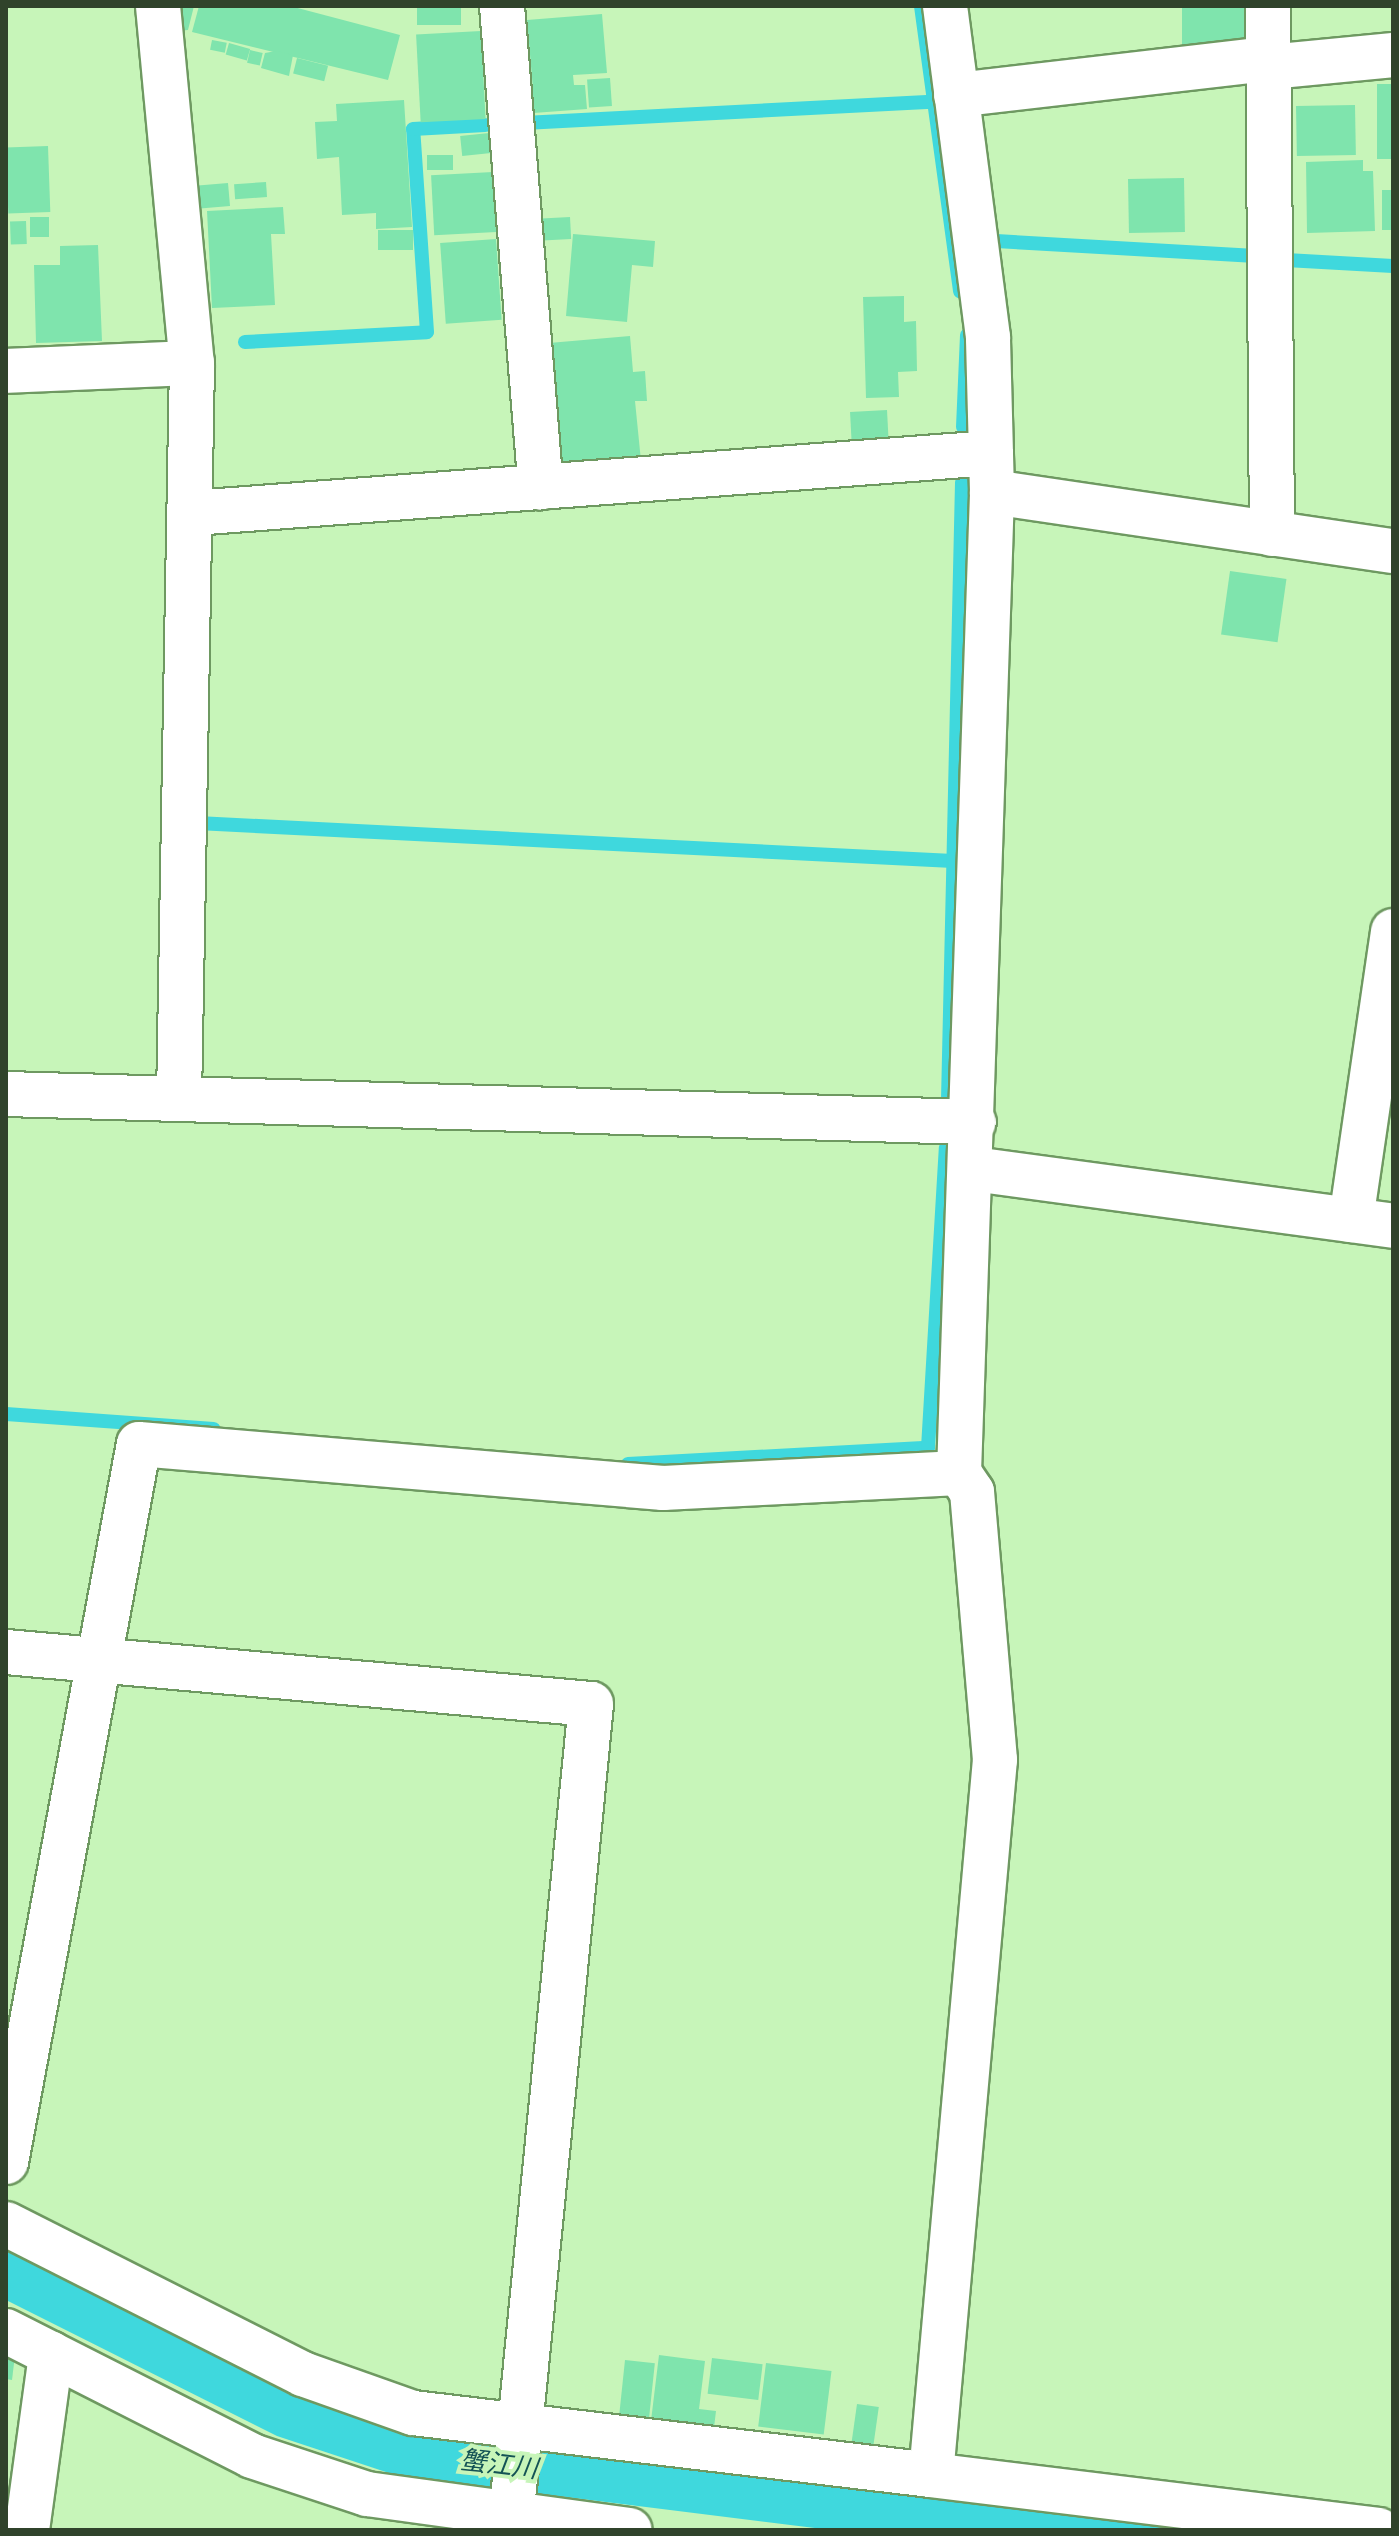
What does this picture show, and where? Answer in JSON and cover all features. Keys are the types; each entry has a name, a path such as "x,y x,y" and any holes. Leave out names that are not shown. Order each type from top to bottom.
{"street":[{"path":"158,6 192,363 193,513 179,1099"},
{"path":"502,6 541,487"},
{"path":"931,2475 995,1760 972,1492 959,1473 973,1169 991,473 988,337 945,6"},
{"path":"1268,6 1272,534"},
{"path":"956,95 1269,63 1393,55"},
{"path":"6,371 192,363"},
{"path":"193,513 541,487 991,473 1272,534 1393,551"},
{"path":"1351,1220 1393,931"},
{"path":"6,1094 974,1122"},
{"path":"973,1169 1393,1226"},
{"path":"6,2162 139,1444 663,1488 959,1473"},
{"path":"6,1652 100,1655 591,1704 512,2512"},
{"path":"6,2224 303,2374 413,2413 521,2432 931,2475 1379,2530"},
{"path":"6,2331 252,2456 367,2494 630,2530"},
{"path":"27,2530 51,2354"}],"water":[{"name":"蟹江川","path":"6,2245 299,2386 1265,2530 831,2530 398,2476 277,2436 6,2300"}],"building":[{"path":"176,6 194,6 188,30 177,31"},
{"path":"199,6 290,6 400,35 388,80 192,32"},
{"path":"417,6 461,6 461,25 417,25"},
{"path":"1182,6 1245,6 1245,47 1182,47"},
{"path":"602,14 607,73 573,75 574,85 585,85 587,109 520,114 518,76 530,75 533,89 527,20"},
{"path":"481,31 486,119 421,122 416,34"},
{"path":"212,40 227,43 225,53 210,50"},
{"path":"229,43 250,49 247,61 226,55"},
{"path":"250,50 263,53 260,66 247,63"},
{"path":"276,51 293,55 289,76 261,68 265,53"},
{"path":"297,58 328,66 324,81 293,74"},
{"path":"610,78 612,106 589,108 587,80"},
{"path":"1377,84 1393,84 1393,159 1377,159"},
{"path":"404,100 412,227 376,229 376,213 342,215 339,157 317,159 315,122 337,121 336,104"},
{"path":"1355,105 1356,155 1297,156 1296,106"},
{"path":"489,133 491,153 462,156 460,136"},
{"path":"48,146 50,212 8,213 6,147"},
{"path":"427,155 453,155 453,170 427,170"},
{"path":"1363,160 1363,171 1373,171 1375,231 1307,233 1306,162"},
{"path":"493,172 496,232 434,235 431,175"},
{"path":"1184,178 1185,232 1129,233 1128,179"},
{"path":"266,182 267,197 235,199 234,184"},
{"path":"228,183 230,206 200,209 198,186"},
{"path":"1382,190 1393,190 1393,230 1382,230"},
{"path":"283,207 285,234 271,234 275,305 212,308 207,211"},
{"path":"30,217 49,217 49,237 30,237"},
{"path":"570,217 571,239 533,241 532,219"},
{"path":"26,221 27,244 11,245 10,222"},
{"path":"378,230 413,230 413,250 378,250"},
{"path":"573,234 655,241 653,267 632,265 627,322 566,316"},
{"path":"496,239 502,320 446,324 440,243"},
{"path":"98,245 102,341 36,343 34,265 60,265 60,246"},
{"path":"904,296 904,322 916,321 917,371 898,372 899,397 866,398 863,297"},
{"path":"630,336 633,372 645,371 647,401 635,401 641,461 559,468 549,343"},
{"path":"887,410 889,445 852,447 850,412"},
{"path":"1230,571 1286,579 1278,642 1221,634"},
{"path":"6,2354 15,2355 12,2380 6,2379"},
{"path":"659,2355 705,2361 699,2409 716,2411 713,2436 650,2429"},
{"path":"712,2358 763,2364 758,2400 708,2394"},
{"path":"625,2360 655,2363 649,2421 619,2418"},
{"path":"766,2363 832,2371 824,2435 758,2427"},
{"path":"857,2404 879,2407 873,2446 852,2443"}],"waterway":[{"path":"921,6 960,291"},
{"path":"524,123 931,102"},
{"path":"245,342 427,332 413,129 485,125"},
{"path":"996,241 1256,256"},
{"path":"1286,260 1393,266"},
{"path":"963,427 967,335"},
{"path":"948,1100 962,482"},
{"path":"197,823 953,861"},
{"path":"628,1464 928,1448 946,1148"},
{"path":"6,1414 213,1429"}]}
